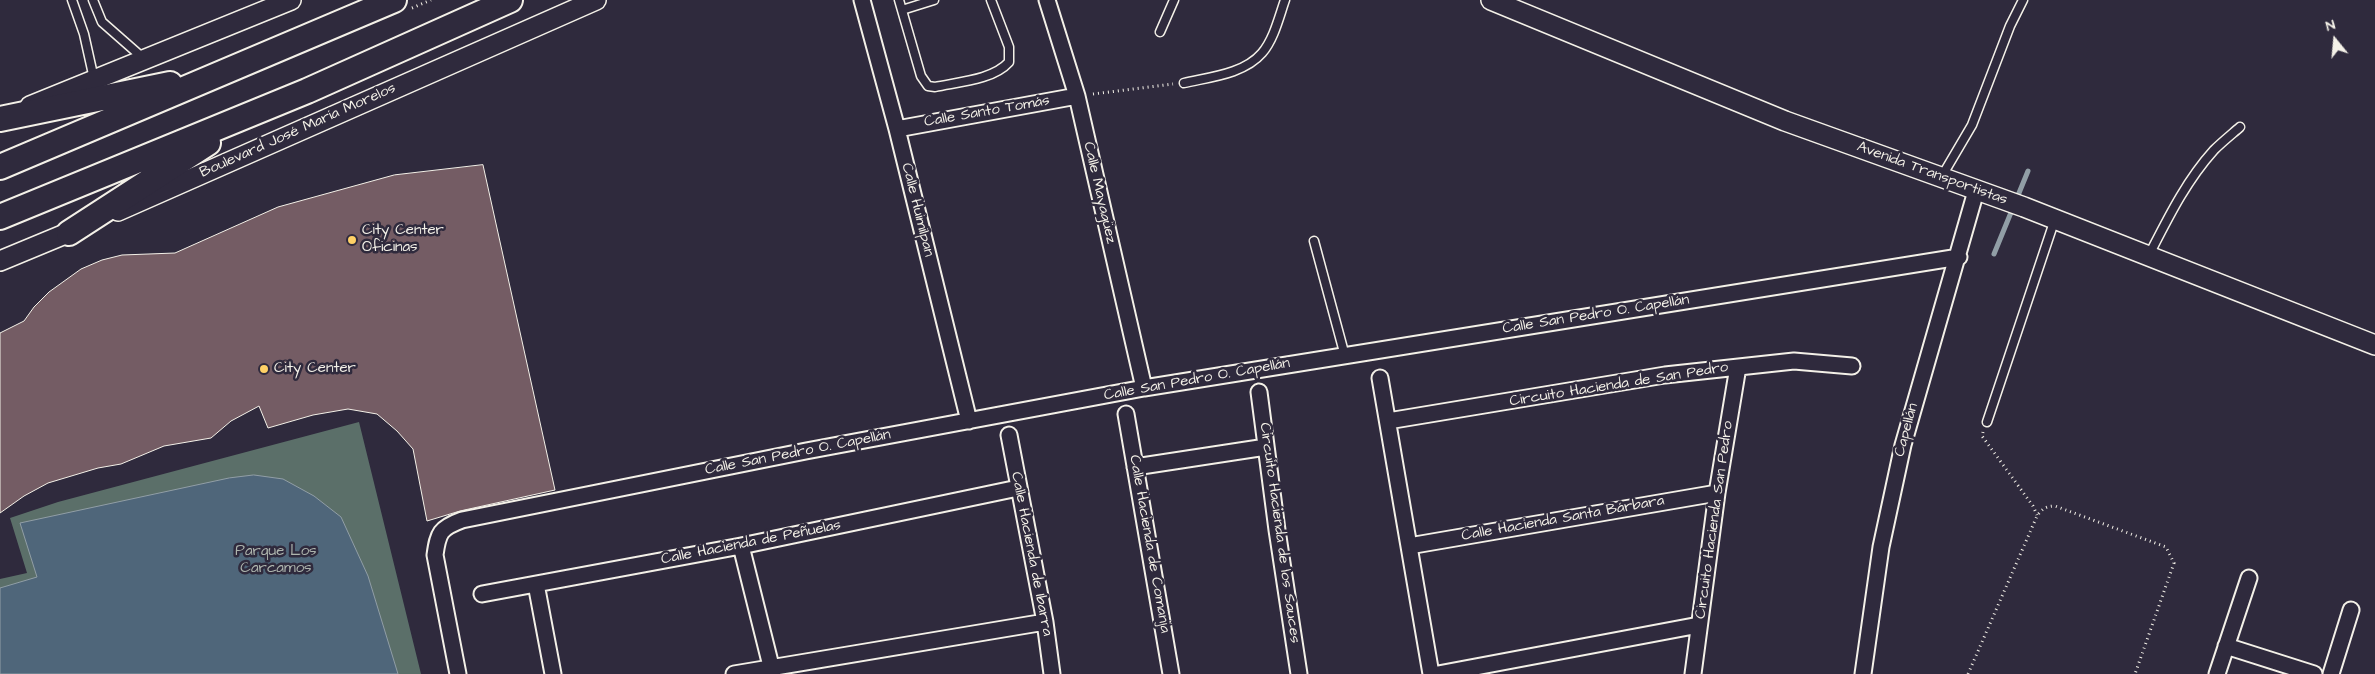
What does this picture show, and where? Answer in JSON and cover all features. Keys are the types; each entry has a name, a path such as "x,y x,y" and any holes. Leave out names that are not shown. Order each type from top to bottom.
{"main road":[{"path":"0,168 394,0"},
{"path":"0,217 307,91 510,0"},
{"path":"0,119 221,74"},
{"path":"69,232 259,111"}],"street":[{"path":"0,119 291,0"},
{"name":"Boulevard José María Morelos","path":"0,261 596,0"},
{"name":"Calle Huimilpan","path":"862,0 898,129 969,421"},
{"name":"Calle Mayagüez","path":"1047,0 1077,96 1144,388"},
{"name":"Avenida Transportistas","path":"1491,0 1785,121 2024,207 2375,345"},
{"name":"Calle Santo Tomás","path":"898,129 1077,96"},
{"name":"Capellán","path":"1863,674 1881,547 1903,445 1924,366 1959,257 1984,193"},
{"name":"Calle San Pedro O. Capellán","path":"458,674 436,555 438,536 450,524 490,514 806,450 1144,388 1959,257"},
{"name":"Circuito Hacienda de San Pedro","path":"1388,421 1665,375 1794,361 1852,366"},
{"name":"Circuito Hacienda San Pedro","path":"1693,674 1717,494 1738,367"},
{"path":"1380,378 1431,674"},
{"name":"Circuito Hacienda de los Sauces","path":"1259,392 1299,674"},
{"name":"Calle Hacienda de Comanja","path":"1126,414 1171,674"},
{"name":"Calle Hacienda de Ibarra","path":"1009,435 1045,622 1052,674"},
{"path":"1135,467 1266,447"},
{"name":"Calle Hacienda de Peñuelas","path":"482,594 741,546 1018,488"},
{"name":"Calle Hacienda Santa Bárbara","path":"1409,546 1717,494"},
{"path":"741,546 773,671"},
{"path":"2217,674 2249,578"},
{"path":"536,584 554,674"},
{"path":"2331,674 2351,610"},
{"path":"734,674 773,671 1045,622"},
{"path":"1438,674 1700,625"},
{"path":"2226,646 2314,674"}],"lane":[{"path":"72,0 84,34 94,79"},
{"path":"93,0 102,22 144,60"},
{"path":"899,0 920,76 928,86 935,87 986,75 1005,67 1009,62 1009,47 991,0"},
{"path":"902,10 934,0"},
{"path":"1160,32 1174,0"},
{"path":"1184,83 1237,70 1252,62 1263,52 1285,0"},
{"path":"1941,178 1972,125 2010,26 2023,0"},
{"path":"2149,255 2175,203 2193,176 2215,149 2240,127"},
{"path":"1987,422 2055,219"},
{"path":"1314,241 1345,356"}],"path":[{"path":"1077,96 1184,83"},
{"path":"1987,422 1982,436 2033,506 2037,516"},
{"path":"1968,674 2037,516 2042,508 2055,506 2166,547 2170,552 2174,563 2135,674"}],"green space":[{"name":"Parque Los Carcamos","path":"359,422 421,674 0,674 0,579 27,573 10,518 58,502"}],"water":[{"name":"Parque Los Carcamos","path":"254,475 283,479 314,496 341,517 368,576 398,674 0,674 0,588 37,577 20,523 229,478"}],"building":[{"name":"City Center","path":"483,165 555,490 460,511 427,521 413,449 397,431 377,414 348,409 313,415 268,428 259,406 231,421 211,438 164,446 121,464 98,468 48,483 24,496 0,513 0,333 24,321 34,307 49,292 81,269 102,260 122,255 175,253 278,207 394,175"}],"waterway":[{"path":"1994,254 2028,171"}],"place":[{"name":"City Center Oficinas","path":"352,240"},
{"name":"City Center","path":"264,369"}]}
